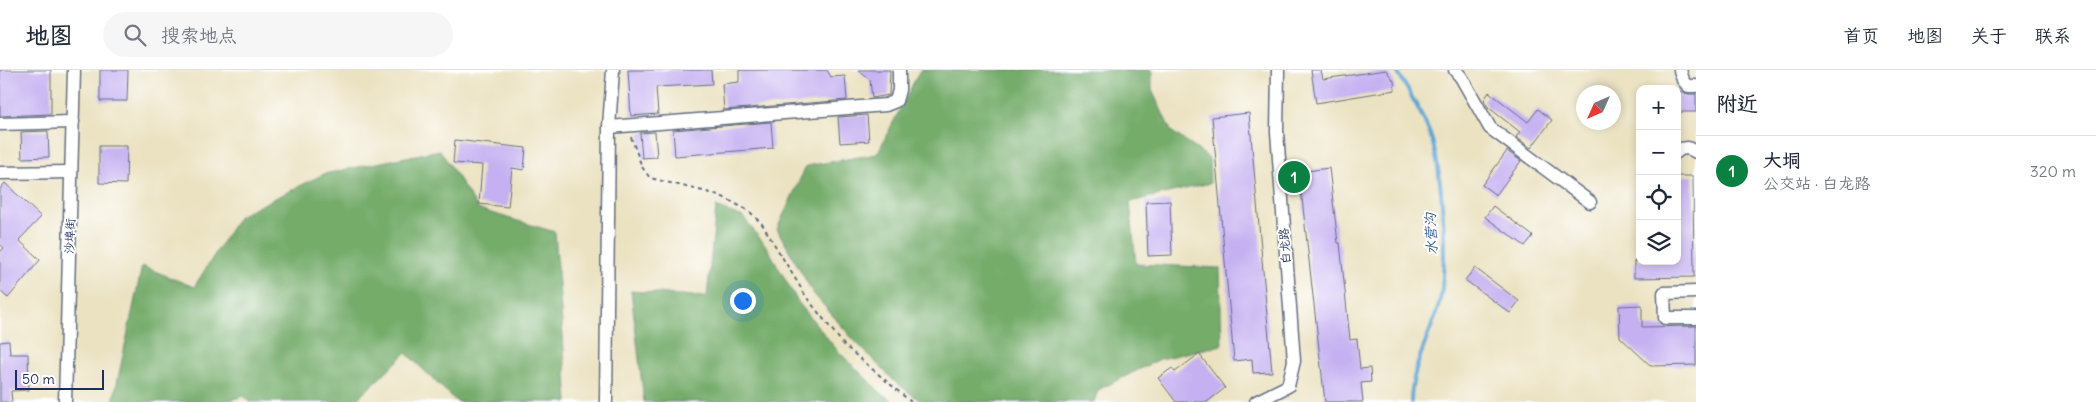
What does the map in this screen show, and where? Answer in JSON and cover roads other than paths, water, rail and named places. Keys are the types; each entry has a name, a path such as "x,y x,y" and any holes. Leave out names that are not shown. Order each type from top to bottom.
{"street":[{"name":"沙埠街","path":"65,402 74,70"},
{"path":"606,402 609,127 613,70"},
{"path":"609,127 886,105 896,100 899,90 899,70"},
{"name":"白龙路","path":"1256,402 1288,386 1294,361 1277,132 1278,70"},
{"path":"1455,70 1461,77 1490,128 1590,202"},
{"path":"1680,70 1683,80 1688,86 1696,86"},
{"path":"0,124 72,122"},
{"path":"1681,148 1688,148 1696,152"},
{"path":"0,173 71,172"},
{"path":"1696,292 1664,293 1665,318 1696,318"}],"waterway":[{"name":"水营沟","path":"1396,70 1413,98 1433,143 1443,214 1444,266 1442,287 1439,304 1417,364 1411,402"}],"place":[{"name":"大垌","path":"1294,177"}]}
